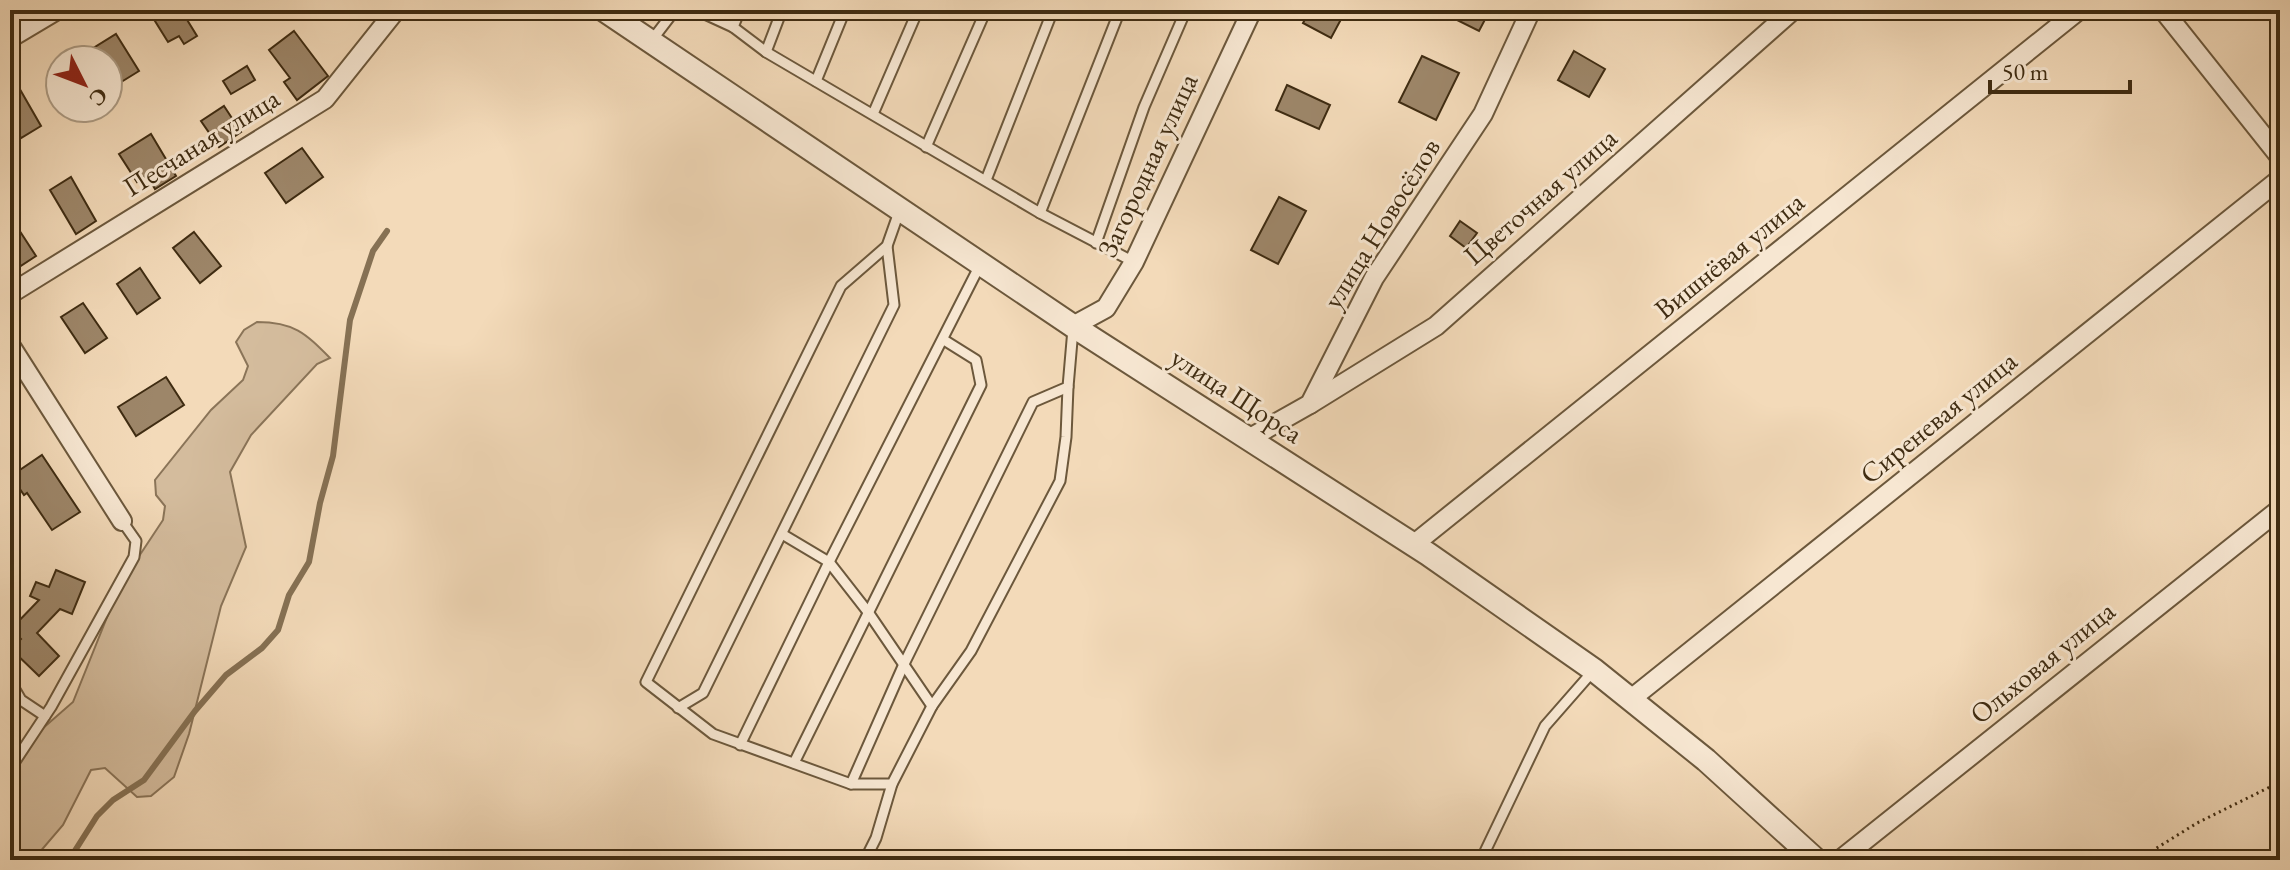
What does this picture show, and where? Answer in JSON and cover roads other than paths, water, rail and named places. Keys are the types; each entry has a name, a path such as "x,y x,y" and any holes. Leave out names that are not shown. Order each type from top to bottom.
{"street":[{"path":"10,38 57,10"},
{"name":"Песчаная улица","path":"10,294 325,99 396,10"},
{"name":"улица Щорса","path":"604,10 1073,326 1413,545 1594,670 1706,760 1816,860"},
{"name":"Загородная улица","path":"1073,326 1106,308 1134,262 1252,10"},
{"name":"улица Новосёлов","path":"1310,404 1374,278 1483,114 1531,10"},
{"name":"Цветочная улица","path":"1310,404 1436,326 1793,10"},
{"name":"Вишнёвая улица","path":"1413,545 2079,10"},
{"path":"2163,10 2280,157"},
{"name":"Сиреневая улица","path":"1631,699 2280,179"},
{"path":"10,345 122,521"},
{"path":"1250,438 1310,404"},
{"name":"Ольховая улица","path":"1840,860 2280,509"}],"lane":[{"path":"652,40 675,10"},
{"path":"696,10 733,27 766,52 1040,213 1134,262"},
{"path":"733,27 740,10"},
{"path":"766,52 782,10"},
{"path":"816,81 845,10"},
{"path":"873,114 918,10"},
{"path":"926,147 986,10"},
{"path":"986,180 1053,10"},
{"path":"1040,213 1119,10"},
{"path":"1096,243 1144,107 1186,10"},
{"path":"678,708 703,693 894,305 887,246 901,208"},
{"path":"887,246 841,286 646,682 713,734 851,784 892,784"},
{"path":"740,745 981,263"},
{"path":"865,860 876,838 892,784 932,706 971,651 1060,481 1073,326"},
{"path":"794,763 981,385 976,360 944,340"},
{"path":"851,784 904,664 1033,402 1068,387"},
{"path":"10,769 45,716 134,557 136,541 122,521"},
{"path":"782,534 829,562 868,612 932,706"},
{"path":"1481,860 1545,726 1594,670"},
{"path":"10,681 21,700 45,716"}],"waterway":[{"path":"69,860 97,816 113,800 144,780 226,675 262,648 278,630 289,595 309,562 333,456 350,320 373,251 387,231"}]}
